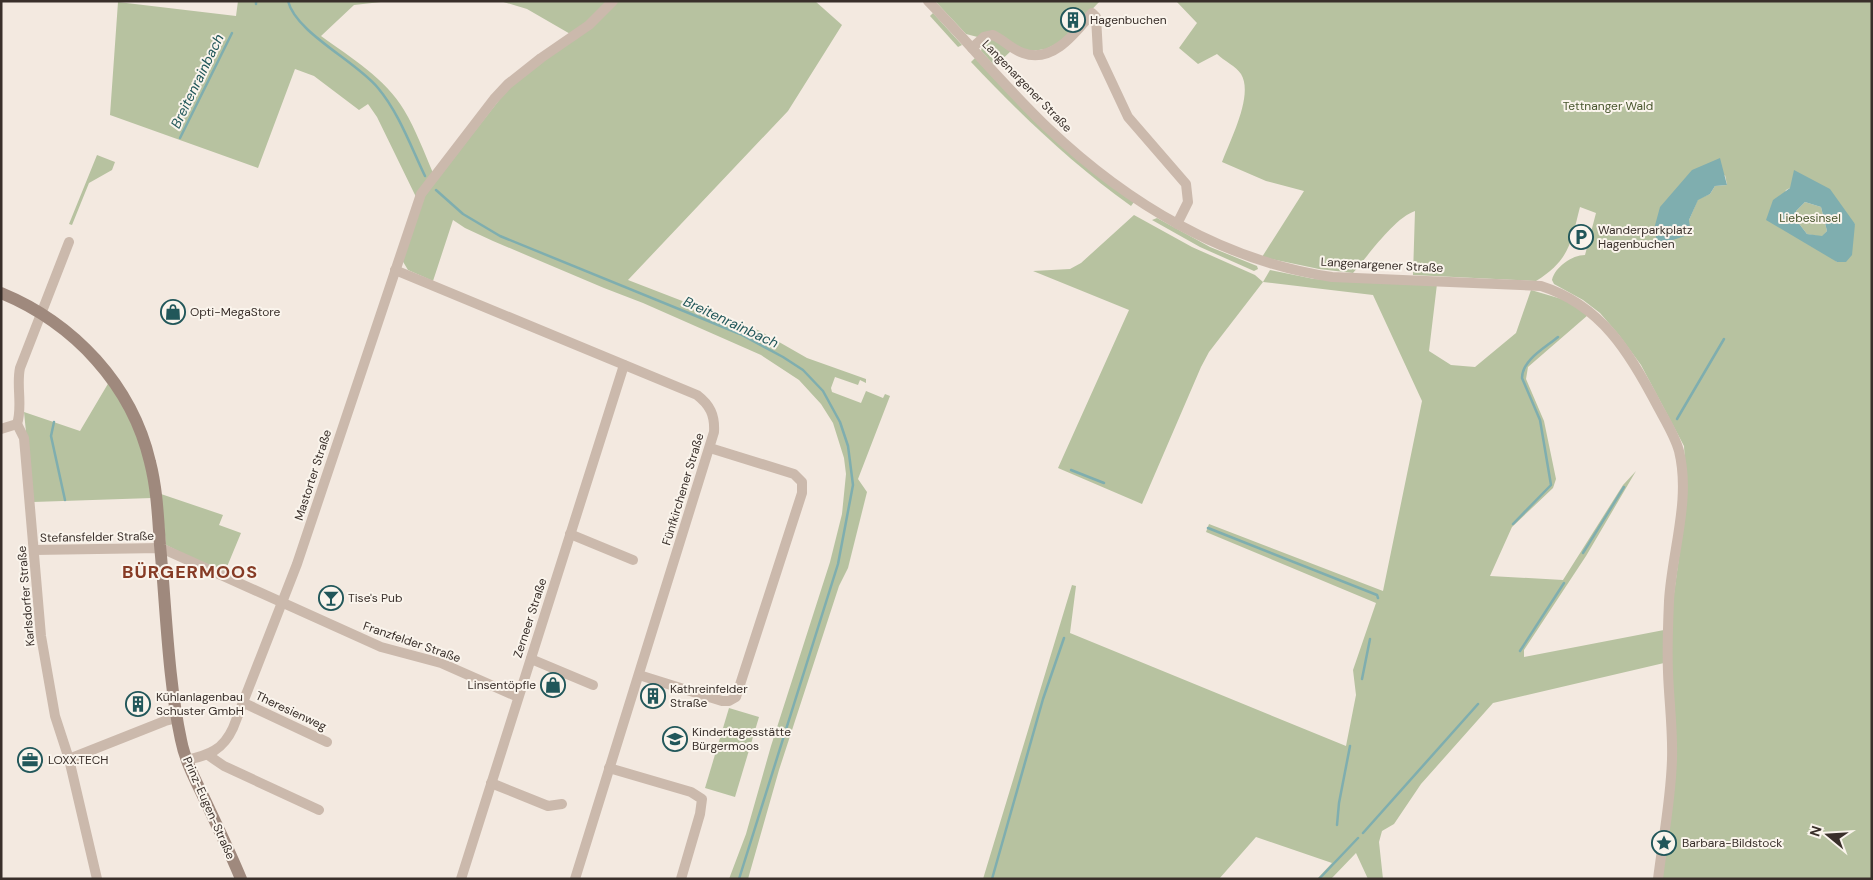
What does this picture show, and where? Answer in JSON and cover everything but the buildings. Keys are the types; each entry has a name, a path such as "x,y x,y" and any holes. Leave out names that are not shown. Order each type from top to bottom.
{"street":[{"name":"Mastorter Straße","path":"187,760 208,755 218,750 228,739 244,702 282,604 424,190 494,99 508,84 541,58 589,25 613,1"},
{"name":"Langenargener Straße","path":"928,1 1038,118 1072,149 1127,192 1177,224 1251,258 1302,272 1332,277 1541,286 1582,304 1595,315 1626,352 1650,391 1679,450 1682,502 1669,598 1668,641 1672,761 1658,879"},
{"path":"972,48 984,37 993,35 1024,54 1045,52 1067,42 1092,13 1096,17 1100,59 1128,117 1170,163 1186,184 1188,202 1177,224"},
{"name":"Karlsdorfer Straße","path":"68,242 20,368 17,386 19,416 17,424 24,438 44,654 55,716 69,759 97,879"},
{"name":"Fünfkirchener Straße","path":"395,270 697,395 711,410 714,422 710,448 575,879"},
{"name":"Prinz-Eugen-Straße","path":"1,292 42,313 97,360 119,389 135,418 150,462 177,718 187,760 241,879"},
{"name":"Zerneer Straße","path":"461,879 624,365"},
{"path":"1,429 17,424"},
{"path":"639,675 722,701 729,701 736,696 802,493 802,482 794,474 710,448"},
{"path":"570,534 633,560"},
{"name":"Franzfelder Straße","path":"160,548 381,647 441,663 518,697"},
{"name":"Stefansfelder Straße","path":"34,550 160,548"},
{"path":"531,659 593,685"},
{"name":"Theresienweg","path":"244,702 327,742"},
{"path":"69,759 177,718"},
{"path":"208,755 224,766 319,810"},
{"path":"609,768 691,792 702,799 700,814 681,879"},
{"path":"491,783 548,806 562,804"}],"green space":[{"path":"238,1 390,1 354,5 321,36 377,78 388,88 404,110 433,173 416,197 377,117 368,104 359,110 314,76 295,69 258,168 110,115 118,2 236,16"},
{"path":"500,1 609,1 572,35 527,9"},
{"path":"617,1 815,1 842,25 788,111 628,280 760,331 807,358 866,379 866,383 860,380 858,385 835,377 831,388 832,392 861,403 866,391 883,398 885,394 890,396 858,479 867,492 848,568 839,586 779,770 748,879 729,879 746,834 771,746 830,562 842,514 846,474 844,458 833,423 821,404 799,380 761,355 643,303 493,241 465,228 453,220 433,281 408,270 402,260 423,197 511,85"},
{"path":"935,1 1100,1 1062,41 1046,49 1032,51 966,34"},
{"name":"Tettnanger Wald","path":"1176,1 1872,1 1872,879 1661,879 1676,764 1671,649 1672,608 1687,499 1684,446 1641,365 1619,335 1600,313 1583,300 1554,284 1552,280 1560,266 1570,259 1585,255 1596,213 1580,207 1571,240 1562,258 1556,266 1536,281 1413,275 1415,211 1390,229 1353,273 1319,269 1262,257 1304,191 1266,181 1222,162 1243,105 1244,83 1239,71 1217,54 1198,64 1179,48 1197,23","holes":["1725,175 1727,185 1715,186 1710,194 1698,199 1689,220 1660,230","1790,188 1855,224 1837,262 1777,211 1786,190"]},
{"path":"933,13 962,45 958,47 930,16"},
{"path":"992,37 1012,50 995,66 981,51 983,42"},
{"path":"975,58 1134,202 1131,206 1088,173 1028,120 971,62"},
{"path":"97,155 115,162 112,170 89,183 72,225 69,224"},
{"name":"Liebesinsel","path":"1805,202 1821,207 1827,231 1822,237 1807,234 1797,221 1796,211"},
{"path":"1134,215 1192,247 1255,275 1263,282 1209,352 1142,504 1058,468 1129,310 1033,271 1070,269 1081,263"},
{"path":"1157,218 1210,247 1257,266 1258,269 1254,271 1200,247 1152,220"},
{"path":"1270,270 1314,279 1437,284 1429,351 1451,365 1475,367 1516,333 1531,290 1565,300 1588,315 1528,367 1526,379 1544,421 1556,479 1553,488 1512,527 1490,576 1563,580 1623,485 1636,471 1586,556 1524,650 1524,657 1664,630 1664,663 1493,703 1421,784 1394,824 1382,831 1379,842 1383,879 1368,879 1356,853 1331,879 1317,879 1332,863 1256,837 1219,879 983,879 1072,585 1076,586 1070,633 1346,746 1356,695 1353,670 1376,603 1206,532 1209,524 1383,591 1422,401 1373,295 1263,282"},
{"path":"109,382 124,407 142,448 152,498 33,502 24,412 80,431"},
{"path":"161,494 223,515 219,525 241,533 224,574 166,545"},
{"path":"729,708 759,717 735,797 705,788"}],"water":[{"path":"1720,158 1727,185 1715,186 1710,194 1698,200 1689,220 1691,234 1658,245 1654,229 1660,207 1692,170"},
{"path":"1794,170 1830,189 1855,224 1852,255 1846,262 1837,262 1766,220 1773,200 1790,188","holes":["1805,202 1821,207 1827,231 1822,236 1807,234 1797,221 1796,211"]}],"waterway":[{"name":"Breitenrainbach","path":"288,1 293,13 302,24 378,88 398,119 425,176"},
{"name":"Breitenrainbach","path":"180,138 232,33"},
{"name":"Breitenrainbach","path":"436,190 463,214 500,236 740,334 783,357 803,370 823,391 840,422 848,446 853,485 838,564 739,879"},
{"path":"1513,524 1551,485 1540,420 1522,378 1523,372 1530,360 1558,337"},
{"path":"1677,419 1724,339"},
{"name":"Breitenrainbach","path":"54,422 51,436 65,500"},
{"path":"1071,470 1104,483"},
{"path":"1583,553 1624,487"},
{"path":"1208,528 1377,595 1378,598"},
{"path":"1520,651 1564,583"},
{"path":"992,879 1043,699 1064,638"},
{"path":"1362,679 1370,639"},
{"path":"1363,833 1478,704"},
{"path":"1337,825 1339,803 1350,746"},
{"path":"1319,879 1358,838"}],"place":[{"name":"Hagenbuchen","path":"1073,20"},
{"name":"Wanderparkplatz Hagenbuchen","path":"1581,237"},
{"name":"Opti-MegaStore","path":"173,312"},
{"name":"Tise's Pub","path":"331,598"},
{"name":"Linsentöpfle","path":"553,685"},
{"name":"Kathreinfelder Straße","path":"653,696"},
{"name":"Kühlanlagenbau Schuster GmbH","path":"138,704"},
{"name":"Kindertagesstätte Bürgermoos","path":"675,739"},
{"name":"LOXX.TECH","path":"30,760"},
{"name":"Barbara-Bildstock","path":"1664,843"}],"district":[{"name":"BÜRGERMOOS","path":"190,572"}]}
